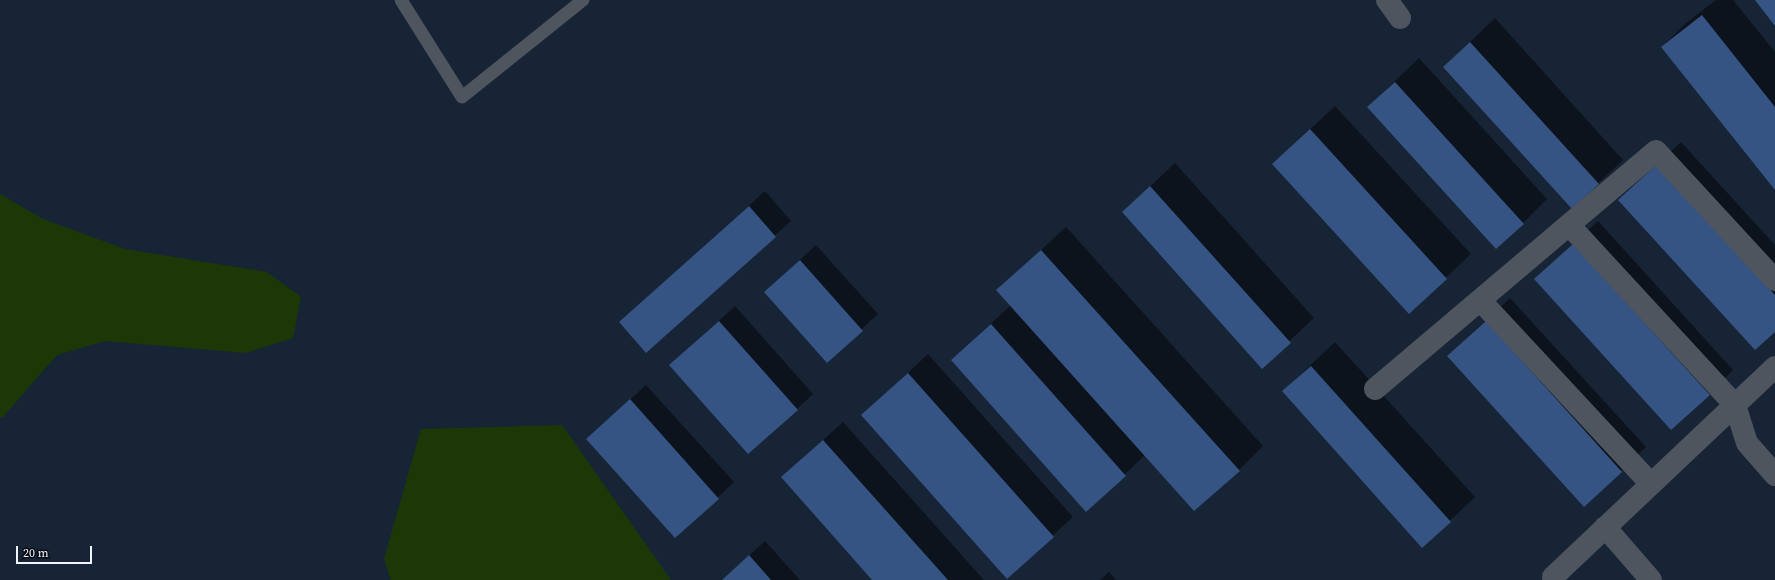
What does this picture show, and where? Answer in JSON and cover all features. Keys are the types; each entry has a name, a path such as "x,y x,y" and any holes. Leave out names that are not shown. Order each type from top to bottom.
{"street":[{"path":"1388,0 1400,18"},
{"path":"1375,389 1656,151 1775,280"},
{"path":"1568,225 1735,405 1747,443 1775,475"},
{"path":"1480,300 1651,484"},
{"path":"1552,577 1775,367"},
{"path":"1605,527 1651,580"}],"lane":[{"path":"400,0 462,97 583,0"}],"green space":[{"path":"0,194 43,219 125,249 267,272 301,297 293,338 246,353 105,341 57,355 3,417 0,417"},
{"path":"562,425 671,580 391,580 384,559 421,429"}],"building":[{"path":"1755,0 1775,0 1775,26"},
{"path":"1702,15 1775,107 1775,190 1661,47"},
{"path":"1470,42 1599,184 1572,209 1443,67"},
{"path":"1395,82 1524,224 1496,249 1367,107"},
{"path":"1310,129 1447,279 1409,314 1272,164"},
{"path":"1656,165 1775,295 1775,332 1755,350 1618,200"},
{"path":"1150,186 1291,343 1262,369 1122,212"},
{"path":"749,206 776,237 646,353 619,322"},
{"path":"1573,244 1710,395 1671,430 1534,279"},
{"path":"1041,250 1240,471 1194,511 996,290"},
{"path":"800,260 863,331 827,363 764,292"},
{"path":"719,321 798,410 748,454 669,365"},
{"path":"1486,321 1622,472 1584,507 1447,356"},
{"path":"991,324 1126,476 1086,512 951,360"},
{"path":"1311,366 1451,522 1422,548 1282,391"},
{"path":"908,373 1054,537 1007,579 861,415"},
{"path":"630,399 719,499 675,538 586,439"},
{"path":"823,440 948,580 872,580 781,477"},
{"path":"749,555 771,580 722,580"}]}
